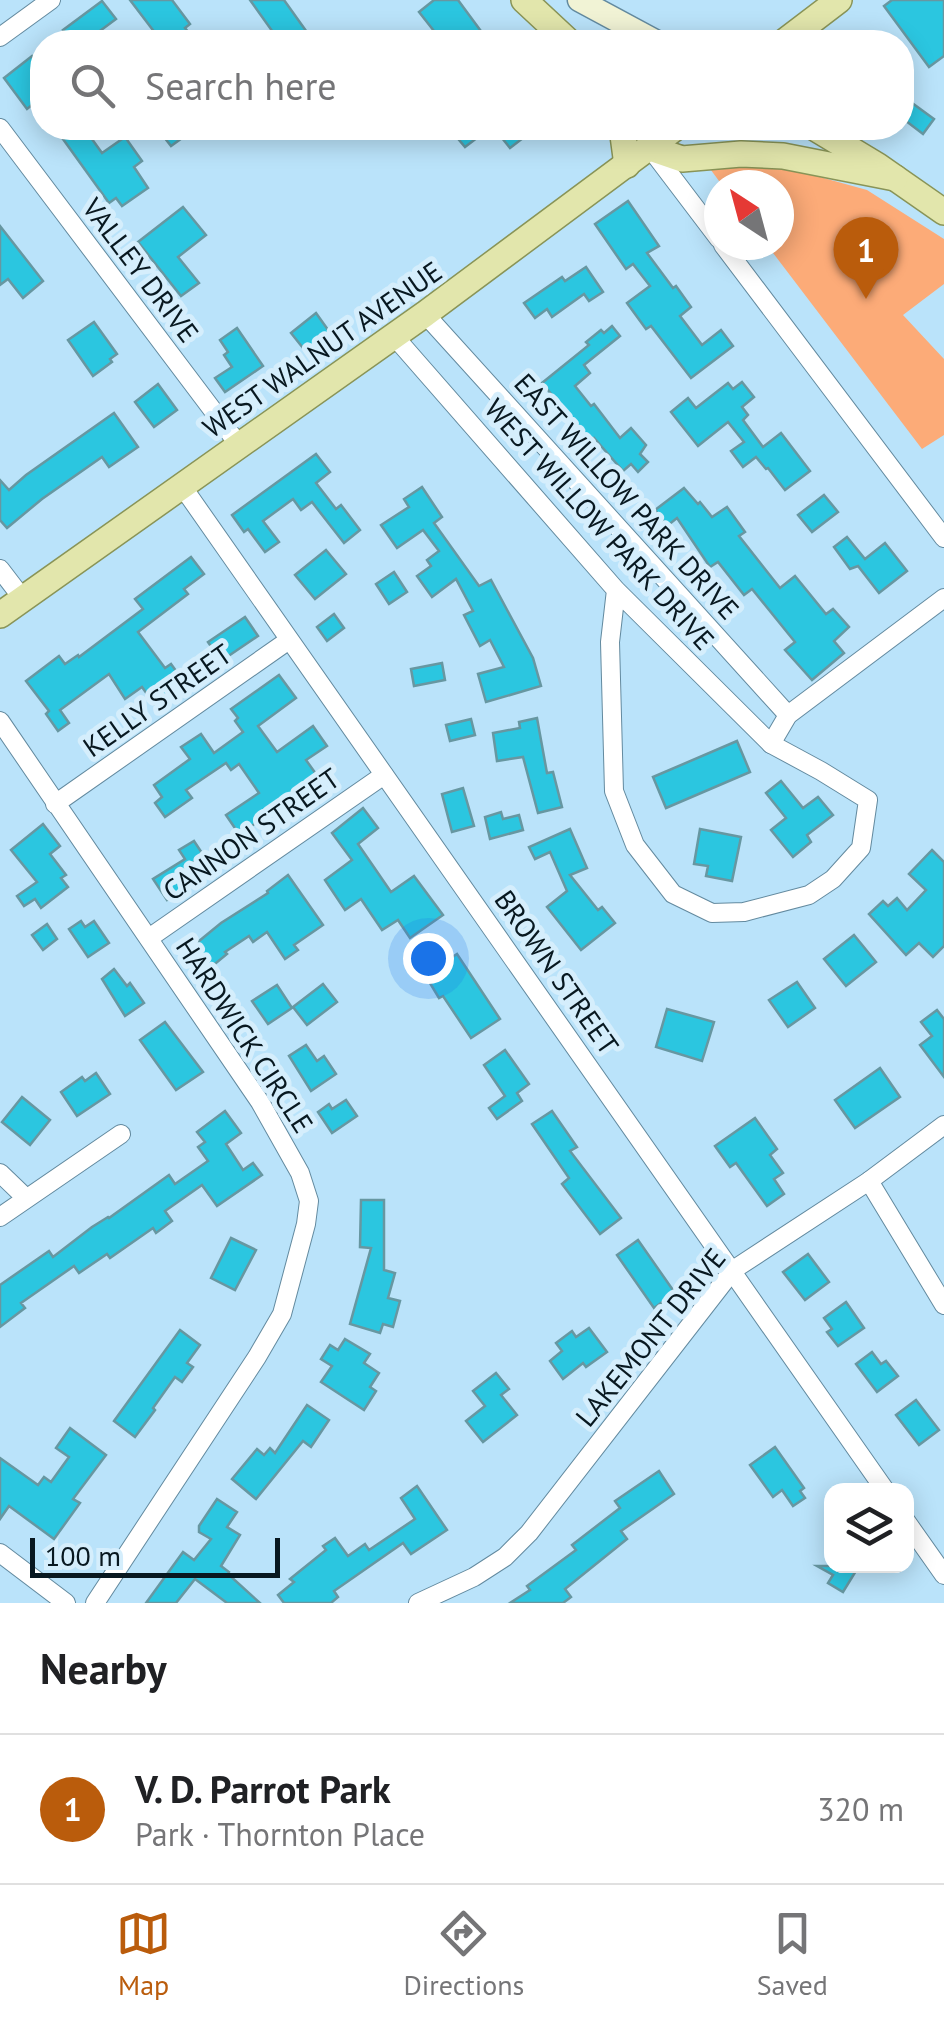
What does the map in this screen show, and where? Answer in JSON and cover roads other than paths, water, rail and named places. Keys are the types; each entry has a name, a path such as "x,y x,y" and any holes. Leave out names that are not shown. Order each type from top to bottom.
{"main road":[{"path":"524,0 557,30"},
{"path":"579,0 635,30"},
{"path":"800,30 840,0"},
{"path":"624,140 627,165"},
{"name":"WEST WALNUT AVENUE","path":"0,616 425,314 660,140"},
{"path":"834,140 944,212"},
{"path":"650,148 682,159 741,154 783,156 895,178"}],"street":[{"path":"0,36 51,0"},
{"name":"VALLEY DRIVE","path":"0,128 239,445"},
{"path":"650,148 704,219"},
{"path":"735,260 944,538"},
{"name":"EAST WILLOW PARK DRIVE","path":"425,314 788,716"},
{"name":"WEST WILLOW PARK DRIVE","path":"394,336 616,590 771,744 868,800 861,848 833,879 809,896 744,912 712,913 672,894 635,845 614,791 610,642 616,590"},
{"name":"BROWN STREET","path":"182,486 881,1483"},
{"path":"0,569 23,599"},
{"path":"771,744 788,716 944,598"},
{"name":"KELLY STREET","path":"55,804 289,640"},
{"name":"HARDWICK CIRCLE","path":"0,721 260,1102 300,1173 309,1200 282,1314 94,1603"},
{"name":"CANNON STREET","path":"148,938 384,775"},
{"name":"LAKEMONT DRIVE","path":"418,1603 474,1577 505,1556 529,1532 733,1270 869,1181 944,1125"},
{"path":"0,1217 121,1134"},
{"path":"0,1172 26,1198"},
{"path":"869,1181 944,1305"},
{"path":"914,1532 944,1575"},
{"path":"0,1554 66,1603"}],"place":[{"name":"V. D. Parrot Park","path":"866,299"}]}
